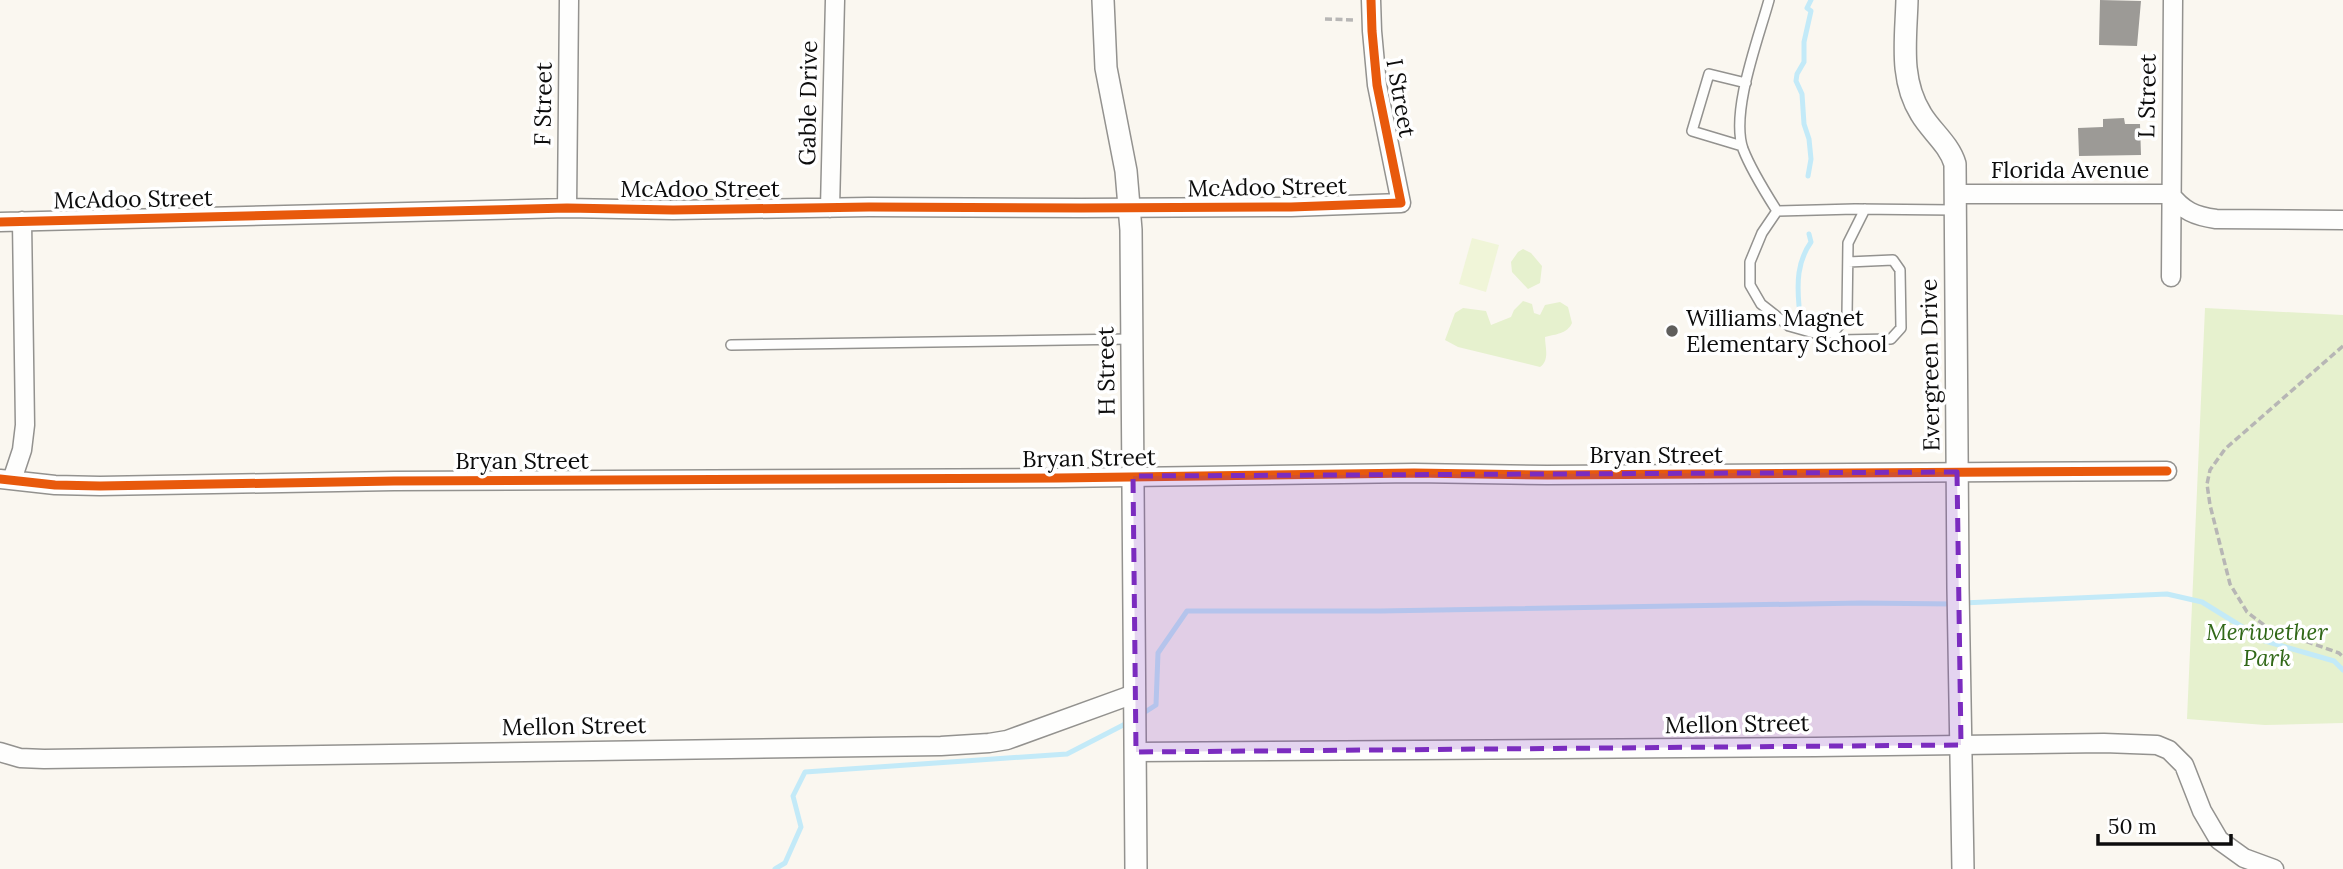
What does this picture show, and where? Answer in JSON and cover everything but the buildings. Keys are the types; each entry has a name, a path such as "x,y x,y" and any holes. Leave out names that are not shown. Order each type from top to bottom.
{"street":[{"name":"F Street","path":"567,208 569,0"},
{"name":"Gable Drive","path":"830,208 835,0"},
{"name":"H Street","path":"1103,0 1106,68 1126,172 1131,230 1136,869"},
{"name":"I Street","path":"1371,0 1377,85 1401,203"},
{"name":"Evergreen Drive","path":"1907,0 1907,81 1919,111 1952,156 1956,202 1962,869"},
{"name":"L Street","path":"2171,277 2173,0"},
{"name":"Florida Avenue","path":"1956,202 2171,194 2185,211 2198,217 2343,219"},
{"name":"McAdoo Street","path":"0,222 567,208 1128,208 1401,203"},
{"path":"6,479 22,450 25,425 22,222"},
{"name":"Bryan Street","path":"6,479 55,485 100,486 1401,473 1560,475 2166,471"},
{"name":"Mellon Street","path":"3,754 44,759 941,746 1007,740 1135,700"},
{"name":"Mellon Street","path":"1135,746 2157,745 2169,750 2184,765 2202,811 2219,840 2244,859 2274,869"}],"lane":[{"path":"1769,0 1746,83 1741,114 1742,146 1777,211"},
{"path":"1742,146 1692,131 1709,74 1746,83"},
{"path":"1777,211 1865,209 1956,202"},
{"path":"1833,333 1847,316 1848,243 1865,209"},
{"path":"1777,211 1762,233 1750,262 1750,285 1761,304 1789,326 1814,333 1833,333 1840,340 1891,339 1901,328 1900,270 1893,260 1848,262"},
{"path":"731,345 1132,339"}],"path":[{"path":"1325,19 1372,20"},
{"path":"2343,346 2225,449 2210,470 2207,484 2230,584 2247,612 2268,628 2339,653 2343,657"}],"highlighted area":[{"path":"1957,472 1961,745 1136,752 1133,476"}],"green space":[{"path":"1472,238 1499,245 1486,292 1459,284"},
{"path":"1523,249 1531,253 1542,266 1540,283 1528,289 1512,272 1511,262"},
{"path":"1523,301 1532,304 1534,313 1540,315 1545,305 1560,302 1568,307 1572,323 1564,331 1545,337 1546,357 1540,367 1458,347 1445,340 1455,313 1463,308 1486,311 1491,325 1511,317"},
{"name":"Meriwether Park","path":"2205,308 2343,315 2343,723 2265,725 2187,719"}],"waterway":[{"path":"1808,176 1811,159 1809,139 1804,124 1802,94 1796,81 1804,62 1804,42 1811,11 1807,8 1811,0"},
{"path":"1799,306 1799,273 1811,242 1809,234"},
{"path":"1963,603 2167,594 2202,602 2265,641 2334,661 2343,670"},
{"path":"1142,714 1156,705 1158,653 1187,611 1953,604"},
{"path":"775,869 785,863 801,827 793,796 805,772 1067,754 1131,721"}],"cycle path":[{"path":"0,222 567,208 673,210 1291,207 1401,203 1377,85 1371,0"},
{"path":"0,479 55,485 100,486 1414,473 1547,475 2167,471"}],"place":[{"name":"Williams Magnet Elementary School","path":"1672,331"}]}
